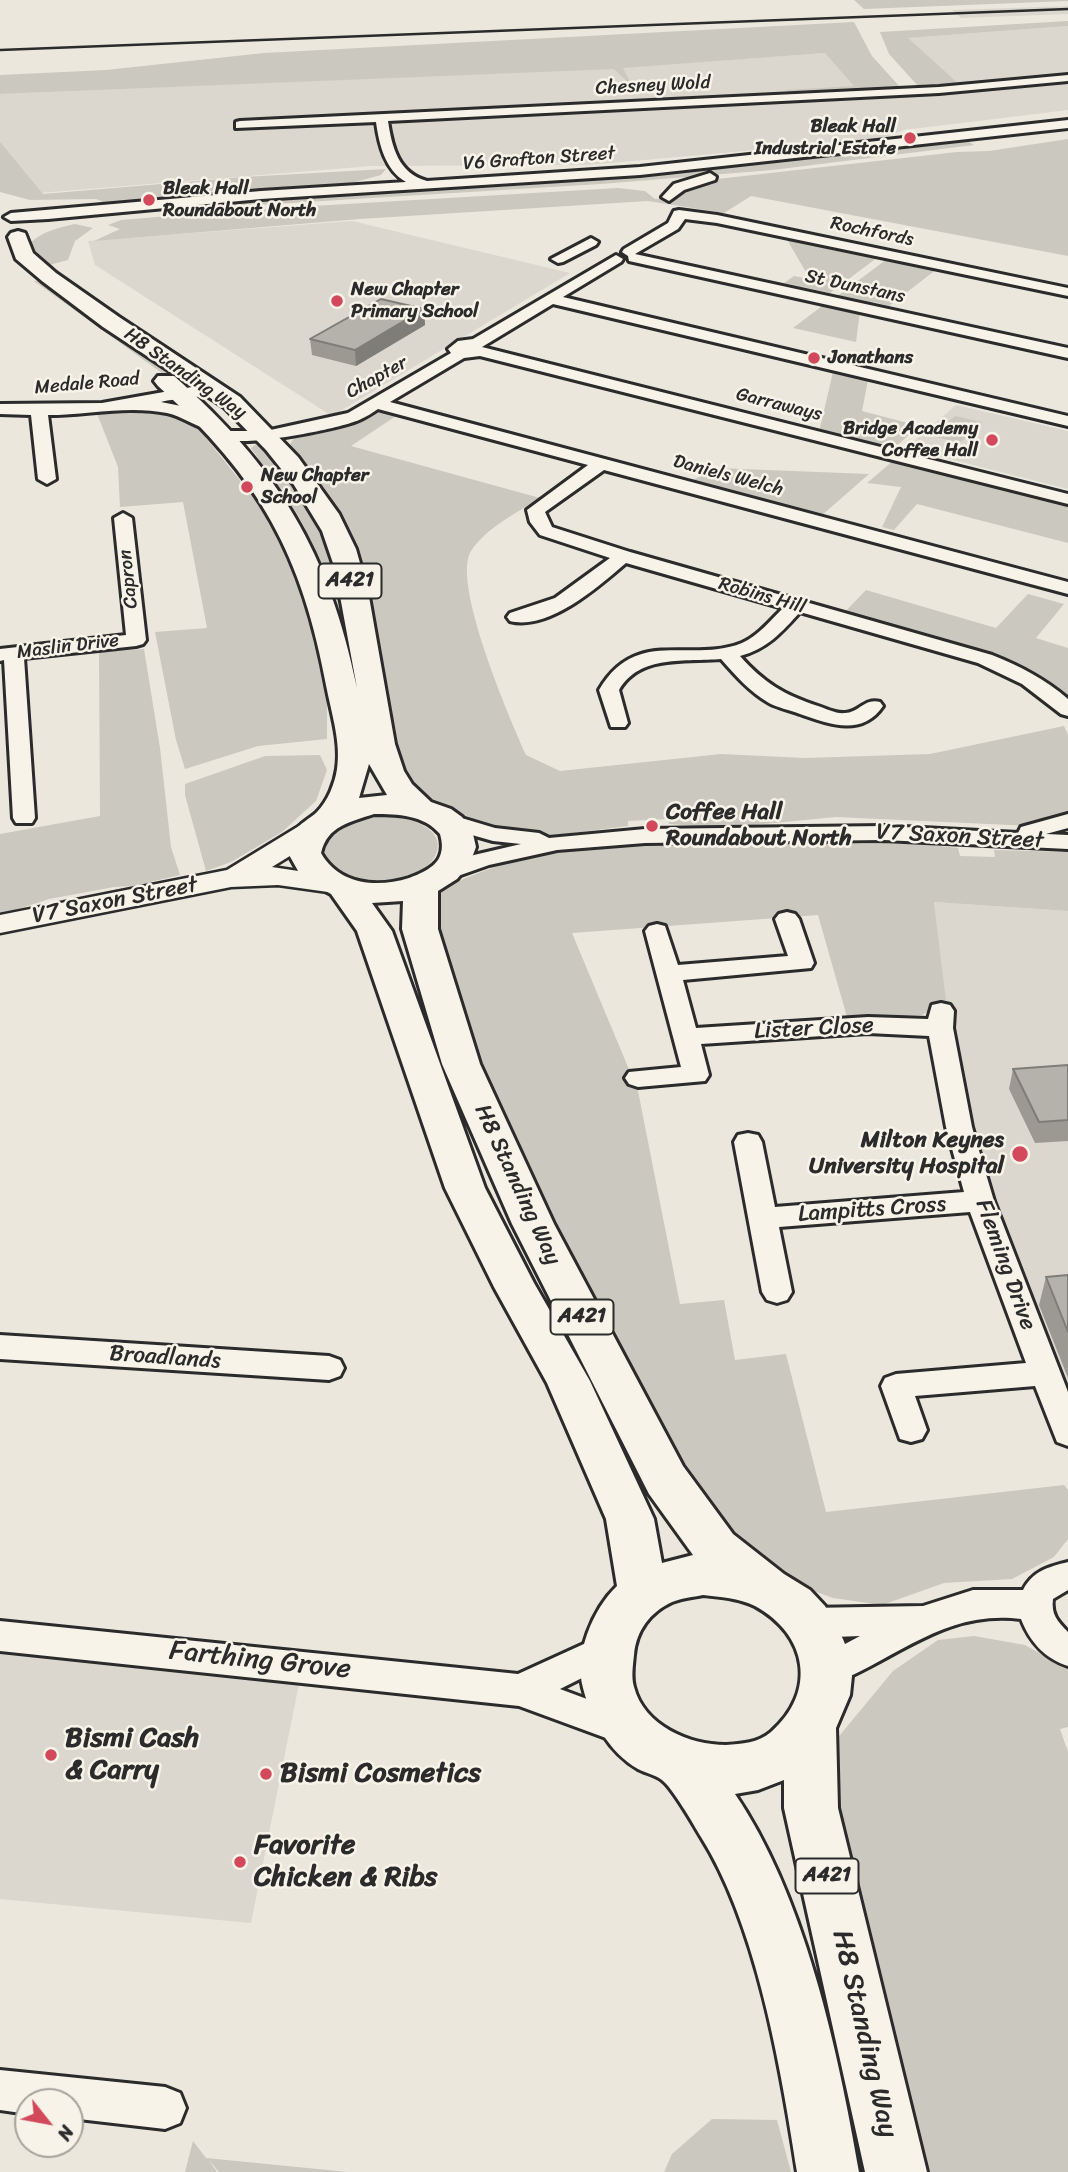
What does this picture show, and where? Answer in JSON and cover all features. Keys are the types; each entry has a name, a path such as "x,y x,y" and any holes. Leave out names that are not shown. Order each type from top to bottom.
{"highway":[{"name":"A421","path":"4,216 25,222 15,236"},
{"name":"H8 Standing Way","path":"15,236 25,271 148,365 222,415 304,484 334,531 364,636 363,727 344,797 322,823"},
{"name":"H8 Standing Way","path":"222,415 278,508 306,563 363,727 386,761 387,769 401,793 431,814"},
{"path":"322,823 372,804 431,814"},
{"name":"A421","path":"425,1018 434,970 420,929 431,881 453,865 459,841 455,830 431,814"},
{"name":"A421","path":"322,823 306,840 304,852 307,863 315,874 336,886 374,931 390,973 425,1018"},
{"path":"336,886 382,894 431,881"},
{"name":"H8 Standing Way","path":"425,1018 461,1064 533,1224 666,1480 716,1548 767,1589"},
{"name":"H8 Standing Way","path":"425,1018 465,1188 515,1287 568,1381 630,1520 643,1594"},
{"path":"703,1574 737,1577 767,1589 790,1603 809,1623 821,1646 827,1671 824,1702 811,1730 787,1753 755,1767 719,1771 683,1765 663,1756 631,1731 616,1709 607,1686 608,1648 610,1636 624,1612 643,1594 671,1580 703,1574"},
{"name":"H8 Standing Way","path":"811,1730 811,1808 894,2164"},
{"path":"683,1765 732,1839 769,1923 799,2023 827,2168"}],"main road":[{"name":"V7 Saxon Street","path":"228,879 290,846 322,823"},
{"name":"V7 Saxon Street","path":"0,924 228,879 278,876 336,886"}],"street":[{"name":"Chesney Wold","path":"240,125 939,90 1068,78"},
{"path":"381,117 383,133 397,171 408,180 437,184"},
{"name":"V6 Grafton Street","path":"871,160 1068,124"},
{"name":"V6 Grafton Street","path":"4,216 79,217 346,190 732,162 962,135 1009,142 1068,136"},
{"path":"346,190 385,179 397,171"},
{"name":"V6 Grafton Street","path":"122,212 632,186 733,175"},
{"name":"Chapter","path":"222,415 303,429 352,417 473,349 673,226 674,205 680,187 710,177"},
{"name":"Rochfords","path":"655,192 674,205 717,219 1068,292"},
{"name":"V6 Grafton Street","path":"15,236 79,217"},
{"name":"St Dunstans","path":"558,259 587,244 623,256 1068,353"},
{"path":"552,299 1068,421"},
{"name":"Garraways","path":"473,349 1068,499"},
{"path":"134,403 222,415"},
{"name":"Medale Road","path":"0,409 39,411 134,403 222,415"},
{"name":"Daniels Welch","path":"378,404 1064,582"},
{"path":"39,411 47,479"},
{"name":"Robins Hill","path":"601,463 536,510 539,522 546,531 1005,667 1038,685 1068,710"},
{"name":"Capron","path":"123,518 136,639"},
{"path":"517,617 546,618 623,556"},
{"path":"618,723 617,709 609,690 613,677 626,667 647,659 727,653 748,647 762,639 796,605"},
{"name":"Maslin Drive","path":"7,654 136,639"},
{"path":"727,653 747,676 776,699 836,719 854,720 873,706"},
{"path":"7,654 24,818"},
{"name":"V7 Saxon Street","path":"431,814 493,834 557,843"},
{"path":"1000,838 1068,821"},
{"name":"V7 Saxon Street","path":"431,881 482,860 557,843 645,836 884,833 1068,842"},
{"path":"668,973 802,963 787,919"},
{"path":"638,1078 696,1075 657,931"},
{"name":"Lister Close","path":"687,1037 941,1019"},
{"name":"Fleming Drive","path":"941,1019 959,1127 980,1201 1068,1433"},
{"name":"Lampitts Cross","path":"748,1142 777,1292"},
{"name":"Lampitts Cross","path":"764,1218 980,1201"},
{"name":"Broadlands","path":"0,1347 329,1368"},
{"path":"911,1430 896,1386 1045,1373"},
{"path":"1068,1576 1046,1584 1038,1594 1034,1606 1042,1631 1053,1643 1068,1651"},
{"path":"827,1671 929,1620 965,1606 1003,1601 1034,1606"},
{"path":"809,1623 929,1620"},
{"name":"Farthing Grove","path":"0,1636 519,1690 631,1731"},
{"name":"Farthing Grove","path":"519,1690 567,1670 608,1648"},
{"path":"0,2090 165,2108"}],"shaded area":[{"path":"854,0 1068,0 1068,1 864,9"},
{"path":"1068,6 1068,14 961,18 952,10"},
{"path":"1068,21 1068,26 908,38 959,84 919,87 889,54 880,32"},
{"path":"854,22 872,56 900,87 794,93 785,90 854,86 825,53 623,68 632,86 614,69 0,94 0,75 106,70 264,53"},
{"path":"1068,26 1068,110 904,130 881,139 588,165 372,166 39,193 0,144 0,94 614,68 825,53 900,87 919,87 959,84 907,38"},
{"path":"963,138 974,145 772,170 601,184 126,213 126,210 332,193 499,187 614,178"},
{"path":"1068,139 1068,256 751,196 724,213 648,201 360,219 94,241 120,229 108,225 121,220 228,211 618,188 645,191 655,199 672,198 688,186 717,179 957,152 989,151"},
{"path":"0,142 43,194 243,177 386,169 381,175 344,185 108,204 96,199 30,200 0,192"},
{"name":"New Chapter Primary School","path":"352,221 570,273 332,416 95,265 88,241"},
{"path":"75,224 93,228 75,241 68,260 49,265 31,255 29,244 34,240 50,231"},
{"path":"786,238 878,257 830,293 784,283 794,276 810,279"},
{"path":"887,259 937,269 889,306 874,302 868,307 835,298"},
{"path":"45,280 186,380 186,385 180,386 34,281"},
{"path":"831,305 860,311 856,342 793,328 822,306"},
{"path":"833,372 868,380 862,411 919,426 891,451 819,432"},
{"name":"Bridge Academy Coffee Hall","path":"956,405 1068,431 1068,489 906,448"},
{"path":"140,409 179,414 202,433 276,525 299,575 315,620 327,684 327,739 258,746 185,769 176,740 155,632 207,628 183,502 120,507 118,467 96,411"},
{"path":"379,412 399,414 351,446 540,498 485,535 471,551 467,567 475,620 485,652 526,755 560,771 721,754 805,758 930,754 1064,726 1068,735 1068,811 1050,822 1032,826 836,817 722,828 669,824 668,819 628,821 628,826 556,835 532,835 496,828 437,808 405,785 395,728 386,728 372,636 288,448 294,438 302,434"},
{"path":"955,416 982,422 960,443 932,436"},
{"path":"260,441 300,495 330,555 348,618 365,728 306,531 298,515 251,448"},
{"path":"894,460 1068,504 1068,543 917,504 894,530 882,527 901,487 867,483"},
{"path":"716,468 869,474 821,516 691,481"},
{"path":"866,590 996,628 1028,594 1064,604 1036,638 1068,648 1068,700 1047,683 993,656 843,614"},
{"path":"144,649 160,748 171,847 180,875 150,882 151,885 114,887 49,899 0,915 0,834 100,816 99,652"},
{"path":"320,755 327,770 316,801 282,832 231,862 206,871 185,795 185,784 265,756"},
{"path":"380,815 415,822 434,834 438,848 430,863 413,876 390,884 364,884 333,873 319,854 327,836 342,824"},
{"path":"808,840 809,844 883,844 883,840 958,848 960,856 995,857 994,850 1068,852 1068,911 934,902 946,1000 922,1015 847,1017 818,915 572,933 638,1091 680,1304 724,1300 735,1360 786,1354 826,1512 1064,1485 1068,1490 1068,1539 1054,1557 1012,1579 944,1583 882,1605 833,1598 791,1583 700,1506 583,1296 455,1014 465,1011 449,965 428,918 437,897 456,882 515,861 556,852 640,842"},
{"name":"Milton Keynes University Hospital","path":"934,902 1068,911 1068,1400 959,1109"},
{"path":"974,1636 1025,1645 1068,1669 1068,1727 1060,1729 1068,1752 1068,2172 915,2172 907,2148 921,2144 890,2015 872,2016 826,1752 893,1671 938,1640"},
{"path":"0,1652 300,1679 251,1923 0,1899"},
{"path":"712,2119 777,2120 791,2172 664,2172 672,2154"},
{"path":"193,2141 206,2158 348,2172 219,2172 208,2159 217,2172 185,2172"}],"building":[{"path":"381,299 424,309 355,350 310,339"},
{"path":"1068,1065 1068,1120 1039,1122 1013,1069"},
{"path":"1068,1275 1068,1332 1046,1277"}],"railway":[{"path":"0,50 1068,9"}],"place":[{"name":"Bleak Hall Industrial Estate","path":"910,138"},
{"name":"Bleak Hall Roundabout North","path":"149,200"},
{"name":"New Chapter Primary School","path":"337,301"},
{"name":"Jonathans","path":"814,358"},
{"name":"Bridge Academy Coffee Hall","path":"992,440"},
{"name":"New Chapter School","path":"247,487"},
{"name":"Coffee Hall Roundabout North","path":"652,826"},
{"name":"Milton Keynes University Hospital","path":"1020,1154"},
{"name":"Bismi Cash & Carry","path":"51,1755"},
{"name":"Bismi Cosmetics","path":"266,1774"},
{"name":"Favorite Chicken & Ribs","path":"240,1862"}]}
